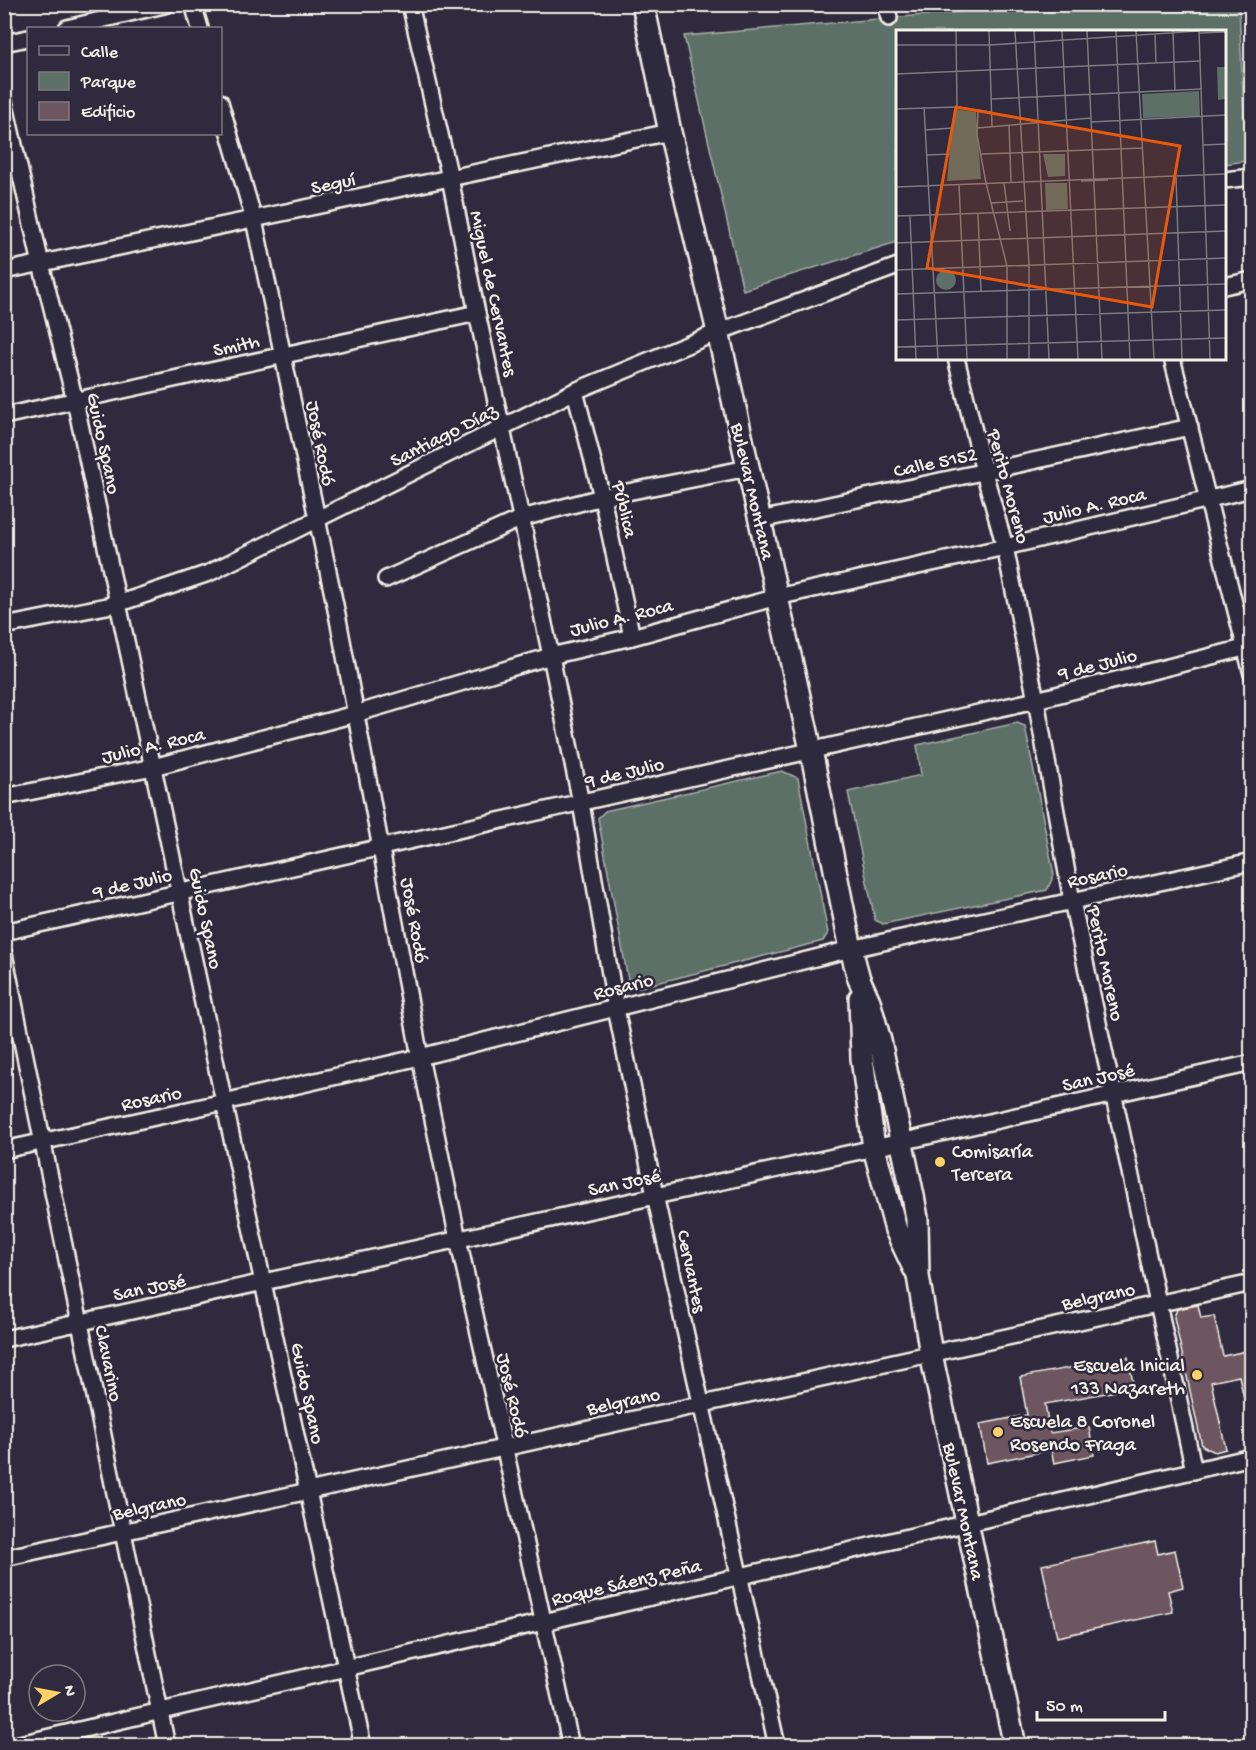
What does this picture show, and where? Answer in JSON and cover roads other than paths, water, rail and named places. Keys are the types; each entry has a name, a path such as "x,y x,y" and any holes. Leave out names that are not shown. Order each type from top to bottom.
{"main road":[{"name":"Bulevar Montana","path":"643,4 811,750 851,949 880,1041 902,1142 917,1218 918,1276 932,1353 1015,1746"},
{"name":"Bulevar Montana","path":"859,979 862,1058 874,1148 896,1230 918,1276"}],"street":[{"path":"71,27 168,4"},
{"path":"193,4 200,27"},
{"name":"Miguel de Cervantes","path":"410,4 450,178 581,802"},
{"path":"4,43 27,38"},
{"name":"Guido Spano","path":"4,101 75,401 363,1746"},
{"name":"José Rodó","path":"222,109 254,220 283,356 338,619 420,1056 458,1239 571,1746"},
{"name":"Seguí","path":"4,271 670,132"},
{"path":"1226,180 1251,177"},
{"name":"Santiago Díaz","path":"4,626 117,604 209,573 575,391 718,332 896,266"},
{"path":"1226,286 1251,280"},
{"name":"Smith","path":"4,416 477,313"},
{"name":"Perito Moreno","path":"956,360 1005,547 1036,700 1072,901 1194,1471"},
{"path":"1173,360 1248,646 1251,674"},
{"name":"Pública","path":"575,391 602,497 632,637"},
{"name":"Calle 5152","path":"760,520 1190,427"},
{"path":"386,579 522,518 602,497 748,468"},
{"name":"Julio A. Roca","path":"4,797 153,767 355,714 552,656 632,637 777,597 1005,547 1251,489"},
{"name":"9 de Julio","path":"4,932 1036,700 1248,646"},
{"name":"Cervantes","path":"581,802 616,1009 777,1746"},
{"name":"Rosario","path":"4,1150 420,1056 851,949 1251,862"},
{"name":"Clavarino","path":"4,954 167,1746"},
{"name":"San José","path":"4,1339 1251,1063"},
{"name":"Belgrano","path":"4,1558 1251,1283"},
{"name":"Roque Sáenz Peña","path":"11,1746 1251,1457"}],"place":[{"name":"Comisaría Tercera","path":"940,1162"},
{"name":"Escuela Inicial 133 Nazareth","path":"1197,1375"},
{"name":"Escuela 8 Coronel Rosendo Fraga","path":"998,1432"}]}
